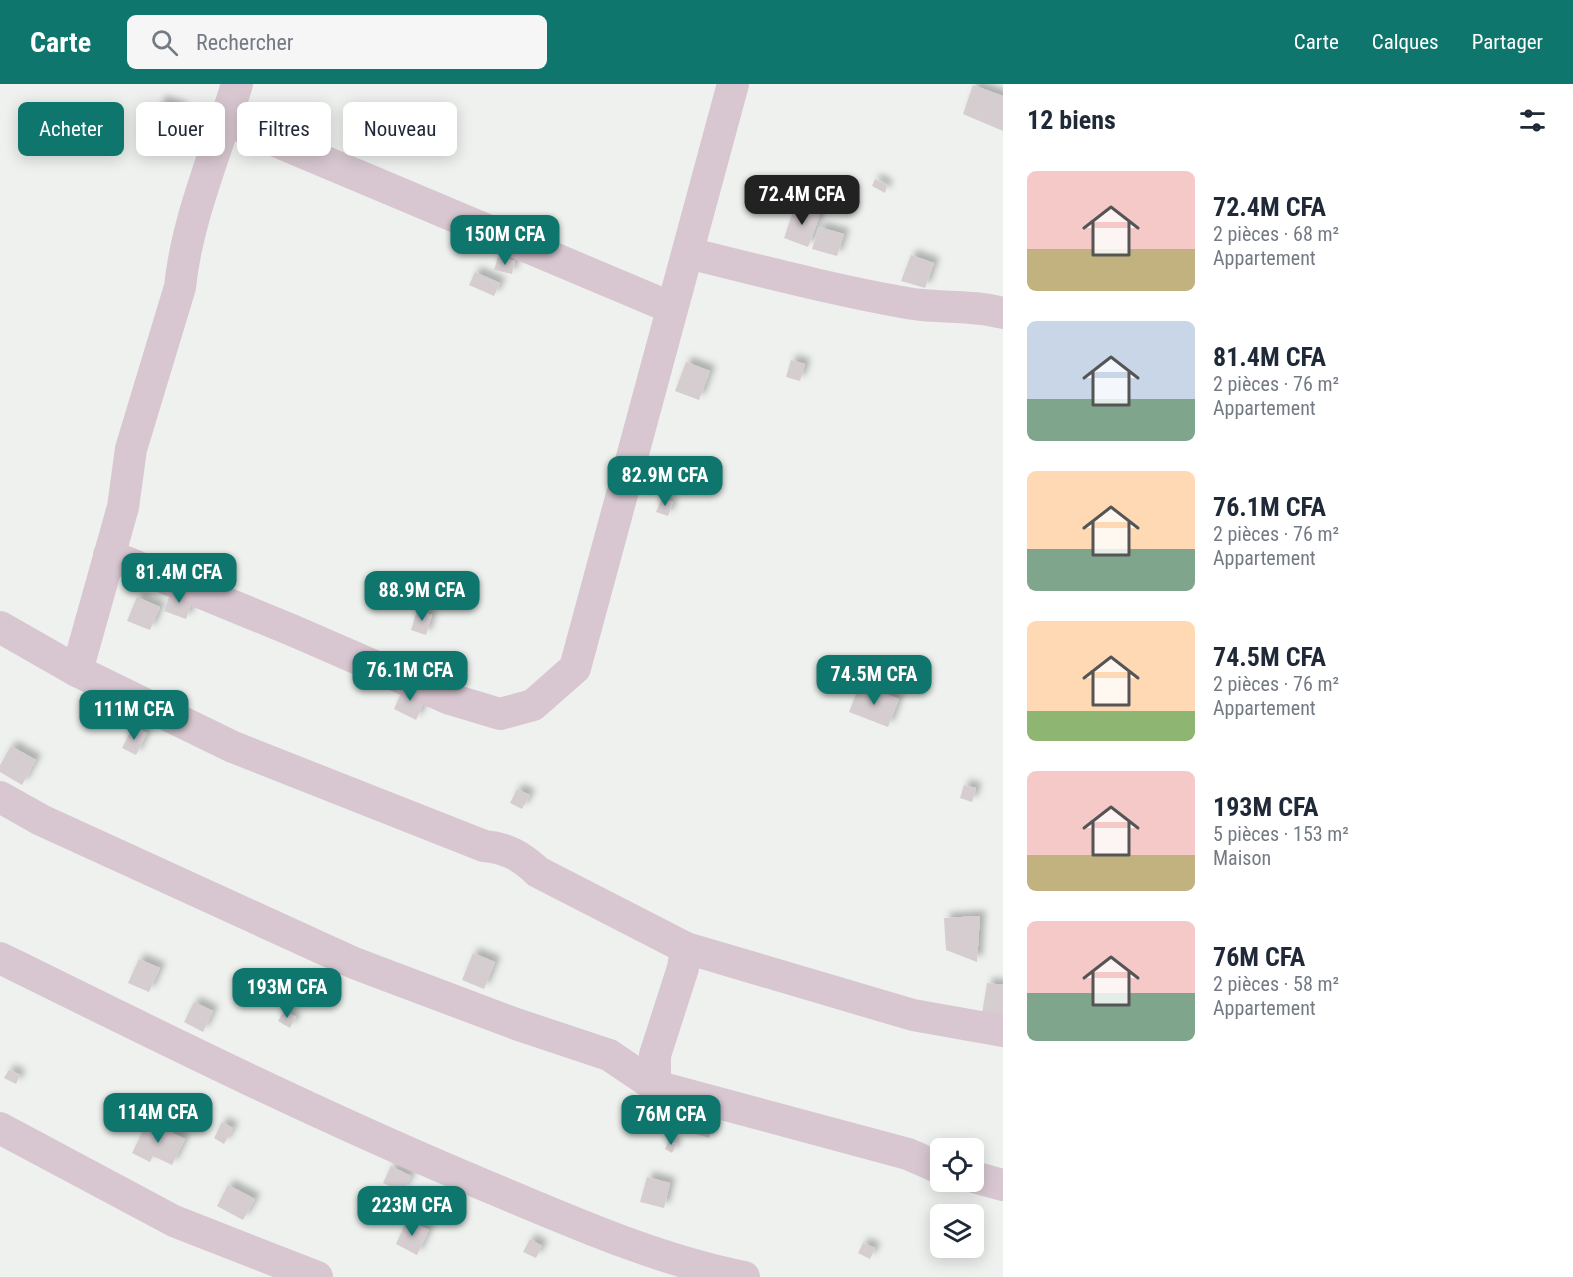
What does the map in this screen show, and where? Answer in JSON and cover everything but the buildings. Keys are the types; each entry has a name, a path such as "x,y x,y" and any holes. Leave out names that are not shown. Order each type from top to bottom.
{"street":[{"path":"109,555 294,631 450,699 500,714 533,705 575,668 734,84"},
{"path":"77,671 123,507 131,449 180,287 183,262 194,217 226,120 233,85"},
{"path":"226,120 672,308"},
{"path":"688,253 852,294 918,305 989,308 1003,313"},
{"path":"0,627 77,671 233,747 484,846 502,847 523,858 538,872 686,948 913,1015 1003,1031"},
{"path":"0,797 41,820 354,963 516,1024 609,1055 655,1086 908,1154 930,1164"},
{"path":"655,1086 655,1055 683,968 686,948"},
{"path":"0,958 280,1097 395,1148 698,1273 744,1277"},
{"path":"0,1128 174,1221 317,1277"},
{"path":"984,1180 1003,1185"}]}
